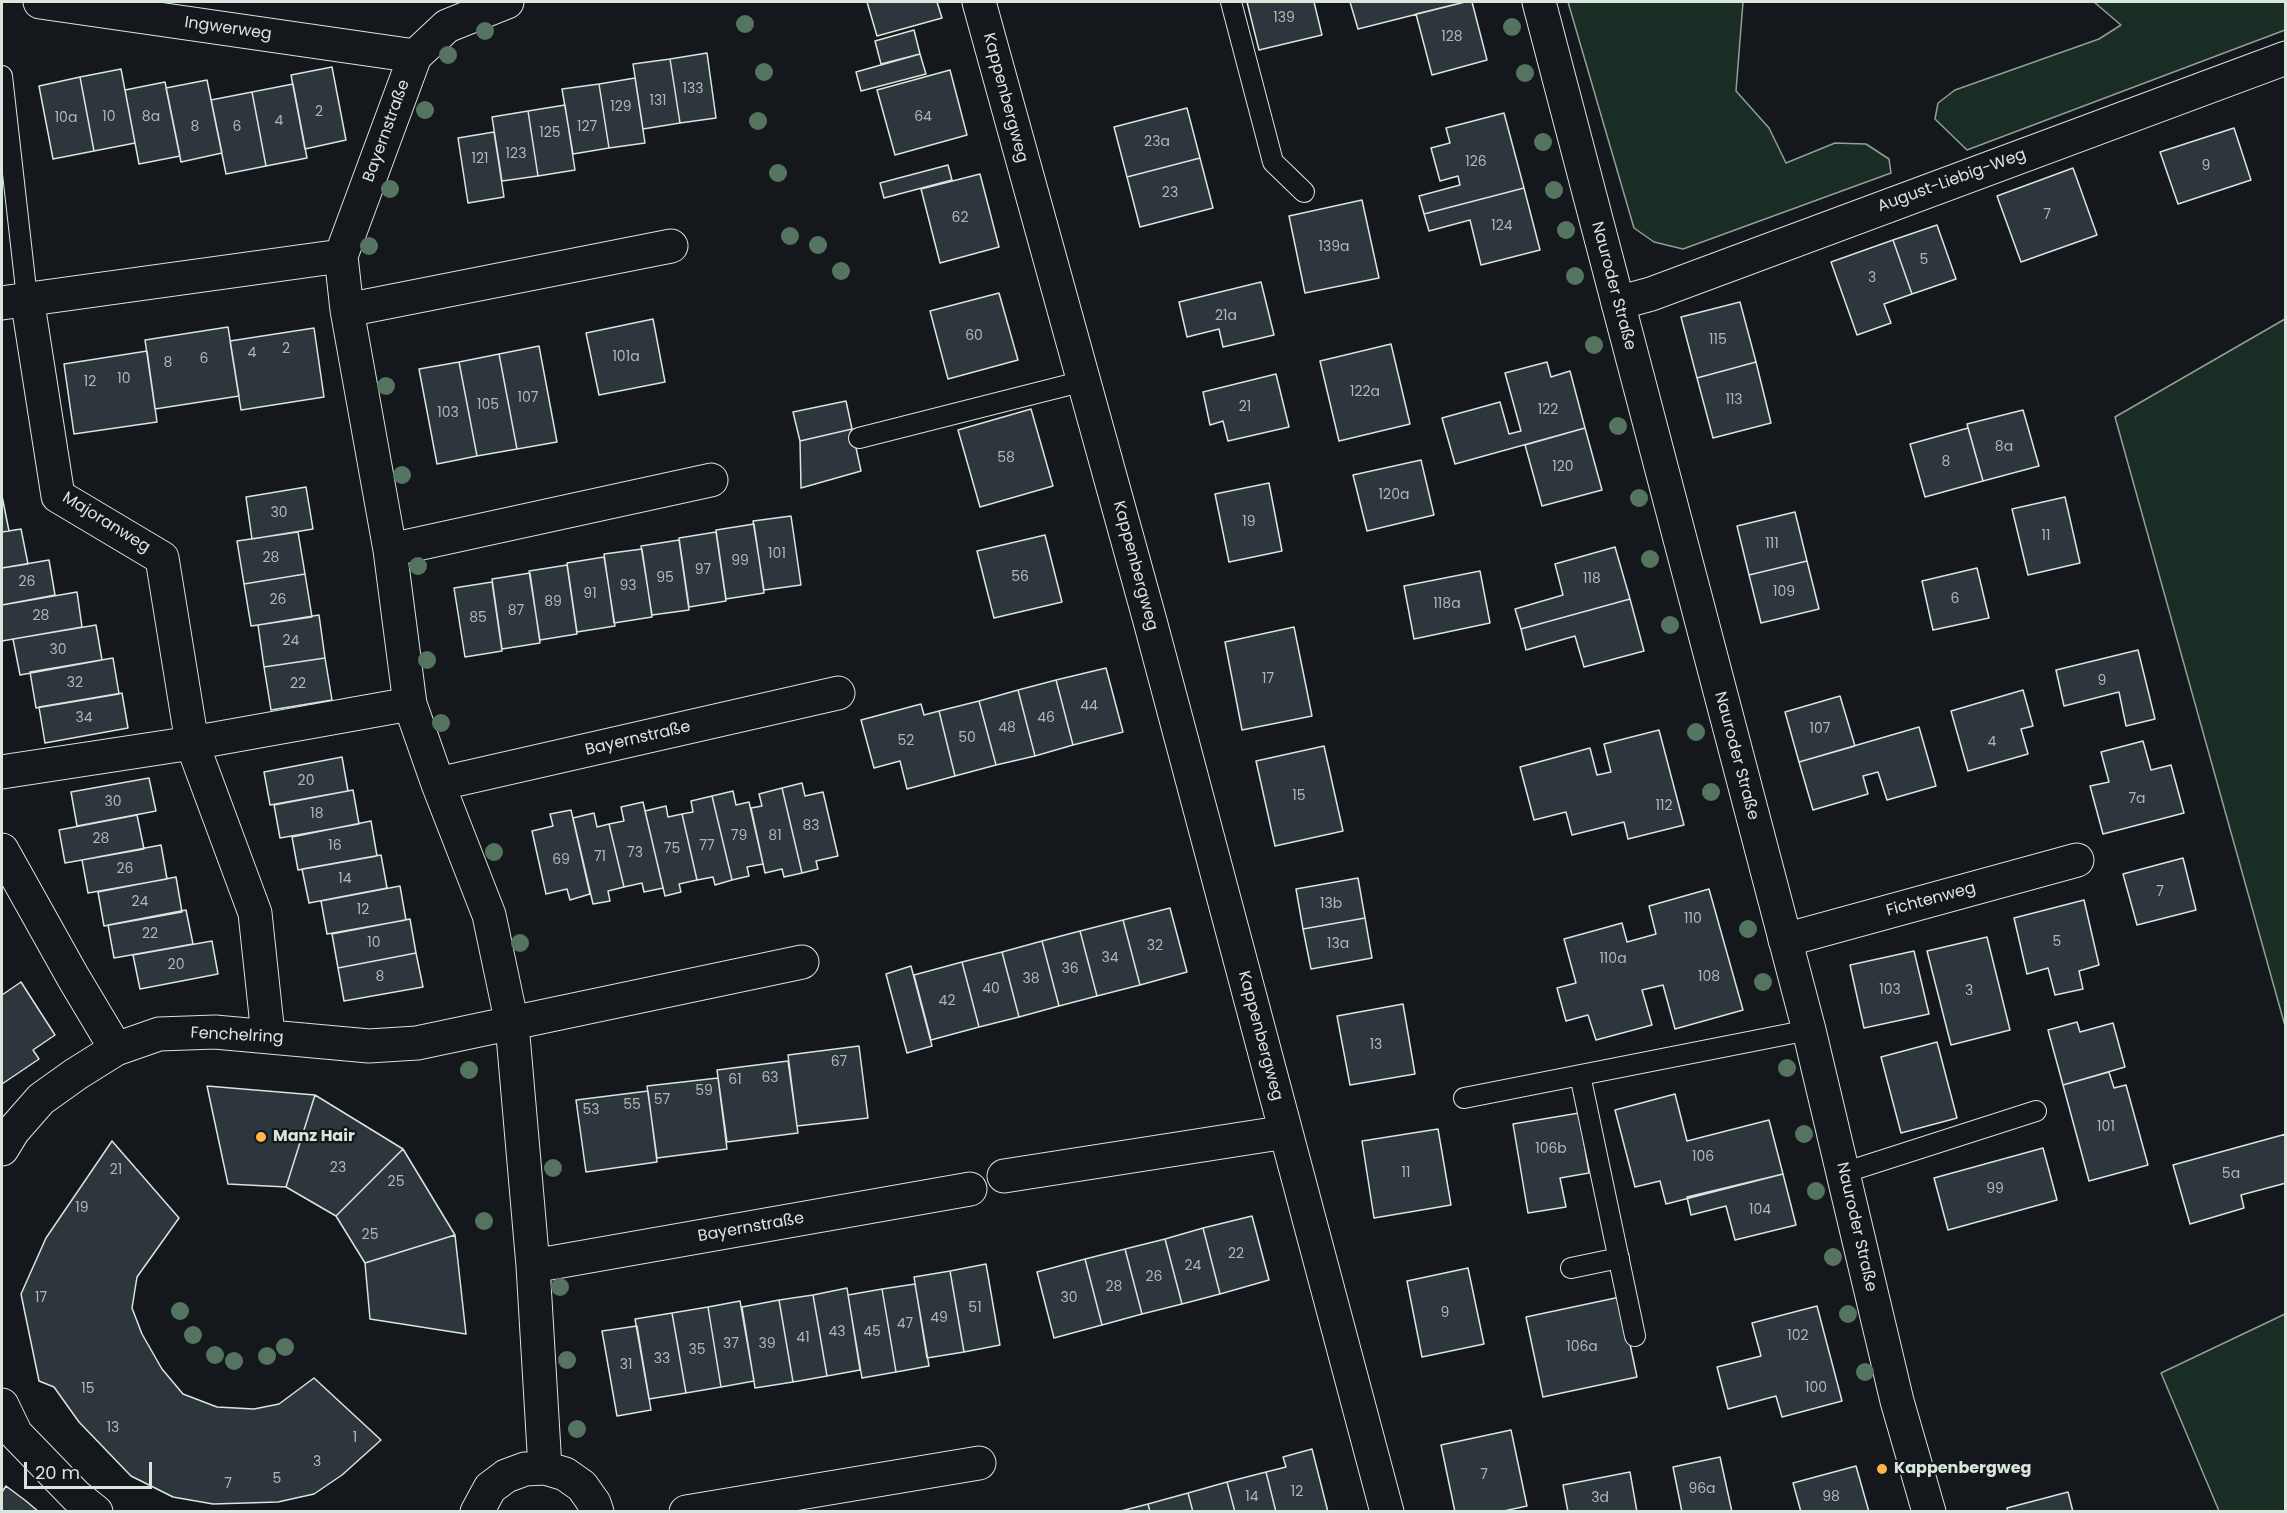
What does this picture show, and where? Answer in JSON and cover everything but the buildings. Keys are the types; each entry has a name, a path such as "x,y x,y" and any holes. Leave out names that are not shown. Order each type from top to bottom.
{"street":[{"name":"Ingwerweg","path":"40,2 415,56"},
{"name":"Bayernstraße","path":"507,2 447,26 415,56 341,256 347,310 390,550 410,704 438,784 489,915 512,1024 533,1266 544,1468"},
{"name":"Kappenbergweg","path":"979,2 1150,621 1387,1512"},
{"name":"Nauroder Straße","path":"1539,2 1809,1030 1900,1411 1929,1512"},
{"name":"August-Liebig-Weg","path":"1618,303 1652,294 2286,58"},
{"path":"347,310 671,246"},
{"path":"14,300 341,256"},
{"name":"Majoranweg","path":"14,300 58,496 162,558 192,743 255,913 268,1035"},
{"path":"390,550 711,480"},
{"name":"Bayernstraße","path":"438,784 838,693"},
{"path":"2,772 192,743 410,704"},
{"path":"2,850 72,977 116,1049"},
{"name":"Fichtenweg","path":"1785,940 2076,860"},
{"path":"512,1024 802,962"},
{"name":"Fenchelring","path":"2,1149 13,1131 41,1099 116,1049 159,1034 215,1032 268,1035 369,1046 417,1043 512,1024"},
{"path":"1004,1176 1286,1132"},
{"name":"Bayernstraße","path":"533,1266 970,1189"},
{"path":"2,1405 16,1434 76,1496 96,1512"},
{"path":"686,1512 979,1463"},
{"path":"477,1512 490,1488 506,1476 525,1469 544,1468 565,1474 582,1486 594,1503 597,1512"}],"lane":[{"path":"1231,2 1273,162 1304,192"},
{"path":"2,76 14,300"},
{"path":"859,438 1084,381"},
{"path":"1464,1098 1809,1030"},
{"path":"1580,1075 1635,1336"},
{"path":"1843,1173 2036,1111"},
{"path":"1571,1268 1619,1258"}],"green space":[{"path":"1568,2 1743,2 1736,91 1769,128 1786,163 1835,143 1866,144 1889,159 1891,173 1683,249 1654,242 1634,228"},
{"path":"2094,2 2285,2 2285,30 1967,150 1935,119 1938,103 1955,90 2099,39 2121,25"},
{"path":"2285,319 2285,1026 2115,417"},
{"path":"2285,1314 2285,1511 2219,1511 2161,1373"}],"place":[{"name":"Manz Hair","path":"261,1137"},
{"name":"Kappenbergweg","path":"1882,1469"}]}
